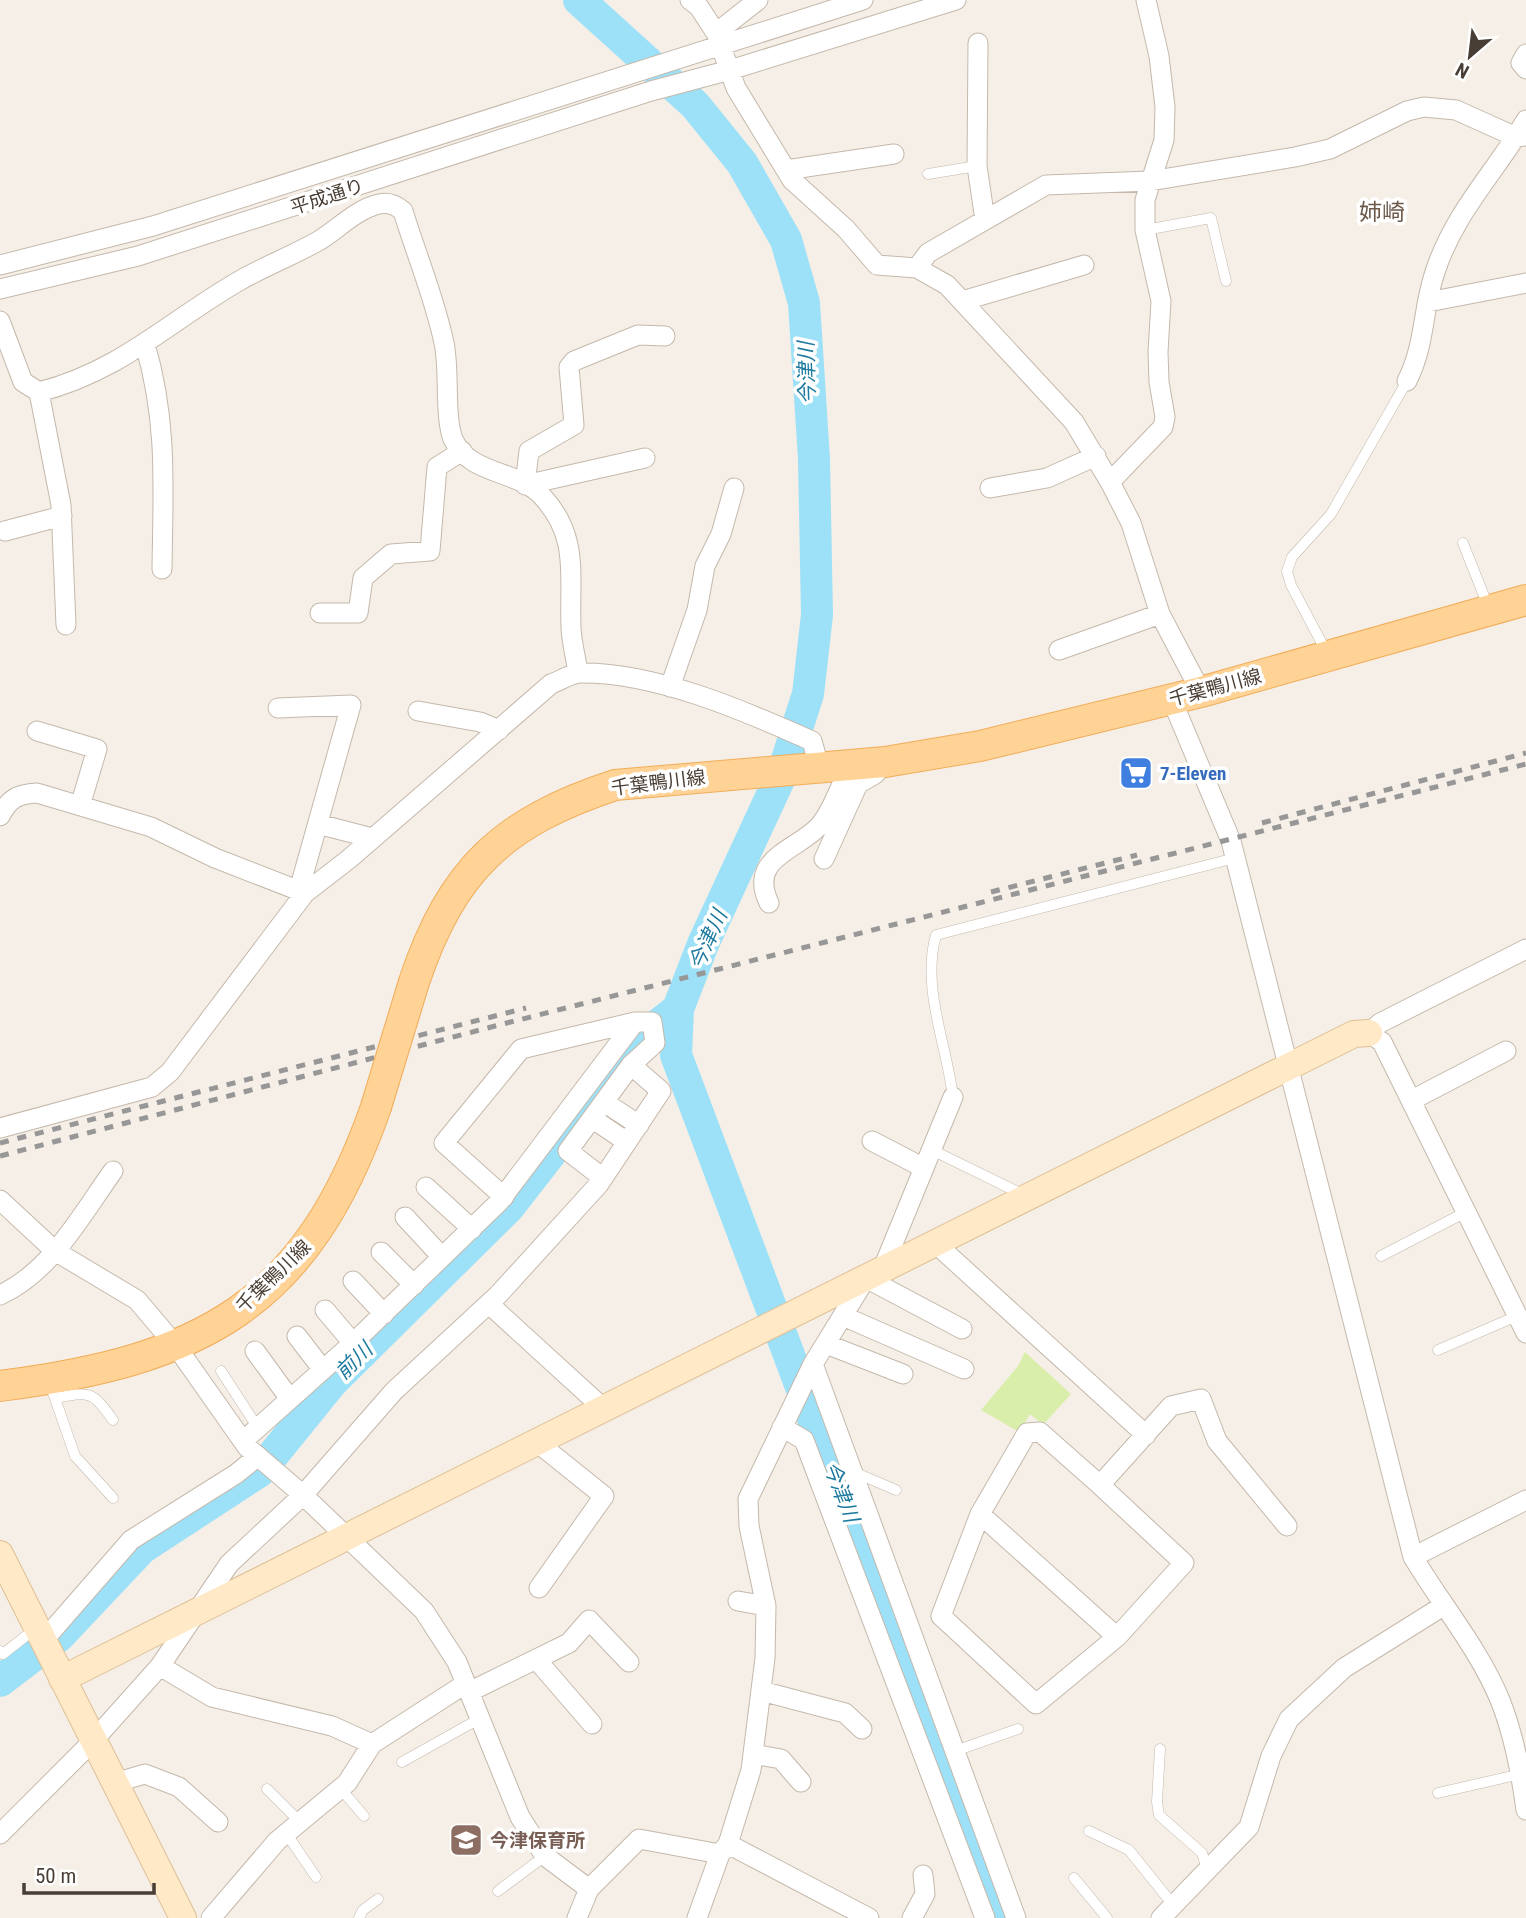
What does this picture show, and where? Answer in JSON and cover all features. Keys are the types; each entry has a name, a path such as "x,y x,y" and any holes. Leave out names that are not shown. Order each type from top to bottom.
{"main road":[{"name":"千葉鴨川線","path":"0,1386 52,1389 176,1346 226,1321 300,1254 333,1209 363,1145 428,940 466,875 519,828 578,797 615,785 760,772 815,754 850,766 980,746 1201,692 1526,600"}],"street":[{"path":"690,0 699,7 719,38 736,88 786,170 877,264 917,268 947,285 1074,422 1110,482 1133,531 1160,614 1201,692"},
{"path":"719,38 758,0"},
{"path":"767,0 774,28"},
{"path":"719,38 774,28 863,0"},
{"path":"730,70 956,0"},
{"path":"1110,482 1163,427 1165,417 1159,382 1161,301 1145,230 1145,200 1164,140 1165,107 1159,56 1146,0"},
{"name":"平成通り","path":"0,265 153,226 634,75 677,60 719,38"},
{"path":"978,43 977,166 985,220"},
{"path":"1526,54 1521,63 1526,69"},
{"name":"平成通り","path":"0,289 138,256 651,91 730,70"},
{"path":"917,268 929,253 1046,185 1150,180 1330,149 1407,111 1424,107 1456,110 1523,131 1467,202 1435,271 1420,355 1407,381"},
{"path":"786,170 894,154"},
{"path":"372,157 386,204"},
{"path":"0,321 23,383 39,391 69,384 122,360 237,282 319,240 366,208 396,205 403,211 444,344 453,438 462,452 482,467 539,493 556,514 569,542 571,628 578,673"},
{"path":"962,301 1084,265"},
{"path":"1428,302 1526,283"},
{"path":"525,485 529,451 574,425 569,367 574,361 638,335 665,336"},
{"path":"145,344 158,386 164,440 162,569"},
{"path":"39,391 62,516 66,625"},
{"path":"320,613 358,613 363,578 391,554 430,551 437,467 462,452"},
{"path":"990,488 1047,478 1096,456"},
{"path":"525,485 645,458"},
{"path":"670,687 697,610 705,566 721,534 734,488"},
{"path":"5,531 62,516"},
{"path":"1059,650 1160,614"},
{"path":"0,1128 152,1087 170,1072 302,892 372,838 551,684 578,673 670,687 780,727 815,754"},
{"path":"1171,698 1229,832 1413,1557 1476,1652 1500,1700 1521,1774 1526,1810"},
{"path":"278,708 351,705 302,892"},
{"path":"418,711 480,722 499,730"},
{"path":"37,730 97,749 80,806"},
{"path":"824,859 858,784 875,774 885,762"},
{"path":"769,903 764,893 764,880 773,859 821,825 850,766"},
{"path":"0,816 6,805 19,794 37,793 151,827 215,858 302,892"},
{"path":"318,824 372,838"},
{"path":"62,1679 1354,1034 1369,1033 1380,1023 1526,949"},
{"path":"250,1434 384,1314 503,1197 635,1022"},
{"path":"503,1197 444,1143 521,1049 635,1022 652,1022 655,1043 631,1065 568,1151 603,1178"},
{"path":"1369,1033 1382,1042 1522,1325"},
{"path":"1412,1100 1506,1051"},
{"path":"0,1834 93,1741 160,1666 229,1564 303,1495 394,1391 489,1304 603,1178 661,1091 631,1065"},
{"path":"697,1918 751,1770 761,1691 766,1605 749,1526 748,1499 813,1364 843,1316 875,1273 928,1159 953,1097"},
{"path":"604,1102 639,1125"},
{"path":"593,1119 627,1142"},
{"path":"872,1141 928,1159"},
{"path":"0,1294 15,1288 55,1251 113,1171"},
{"path":"426,1187 472,1229"},
{"path":"0,1200 55,1251 137,1300 250,1434 258,1456 303,1495 424,1611 457,1662 520,1817 545,1856 589,1889"},
{"path":"405,1217 442,1257"},
{"path":"934,1243 1146,1435"},
{"path":"381,1252 414,1285"},
{"path":"875,1273 962,1329"},
{"path":"353,1281 384,1314"},
{"path":"489,1304 604,1409"},
{"path":"326,1310 353,1343"},
{"path":"843,1316 964,1369"},
{"path":"296,1336 323,1370"},
{"path":"826,1345 903,1374"},
{"path":"255,1351 290,1399"},
{"path":"813,1364 1016,1918"},
{"path":"1100,1485 1171,1406 1201,1399 1217,1441 1286,1527"},
{"path":"782,1427 804,1440 985,1918"},
{"path":"1040,1432 1184,1563 1117,1637 1036,1704 941,1616 980,1514 1027,1433 1040,1432"},
{"path":"538,1443 604,1496 539,1588"},
{"path":"40,1634 131,1540 236,1474 258,1456"},
{"path":"1413,1557 1526,1500"},
{"path":"980,1514 1117,1637"},
{"path":"0,1555 183,1918"},
{"path":"738,1601 766,1605"},
{"path":"1168,1912 1249,1827 1270,1756 1289,1719 1344,1668 1443,1606"},
{"path":"212,1918 293,1828 347,1783 372,1744 467,1688 569,1643 589,1620 629,1662"},
{"path":"536,1659 592,1724"},
{"path":"160,1666 212,1697 332,1726 372,1744"},
{"path":"761,1691 845,1713 862,1729"},
{"path":"753,1754 781,1759 801,1782"},
{"path":"114,1783 145,1774 179,1787 218,1822"},
{"path":"577,1918 589,1889 639,1839 724,1849 869,1918"},
{"path":"912,1918 925,1894 923,1875"}],"lane":[{"path":"928,174 977,166"},
{"path":"1145,230 1211,218 1226,281"},
{"path":"1328,657 1291,585 1287,571 1292,557 1331,514 1407,381"},
{"path":"1463,543 1489,610"},
{"path":"953,1097 937,1023 931,951 936,935 1236,858"},
{"path":"928,1159 1028,1196"},
{"path":"1381,1256 1466,1212"},
{"path":"1438,1350 1522,1325"},
{"path":"221,1371 250,1434"},
{"path":"113,1420 97,1398 86,1392 52,1389 75,1456 113,1498"},
{"path":"853,1472 896,1490"},
{"path":"0,1651 3,1654 40,1634"},
{"path":"402,1762 479,1719"},
{"path":"955,1751 1018,1729"},
{"path":"1160,1749 1159,1815 1202,1853 1208,1873"},
{"path":"1438,1793 1521,1774"},
{"path":"340,1788 363,1816"},
{"path":"267,1789 293,1828 316,1877"},
{"path":"1089,1831 1129,1850 1168,1912"},
{"path":"498,1891 545,1856"},
{"path":"1074,1878 1107,1918"},
{"path":"359,1918 363,1910 379,1899"}],"green space":[{"path":"1025,1352 1071,1394 1043,1425 1030,1414 1019,1432 981,1410 1018,1366"}],"waterway":[{"name":"今津川","path":"579,0 695,105 742,163 786,240 804,303 814,459 817,615 808,694 784,769 703,944 678,1009 676,1055 1001,1918"},
{"name":"前川","path":"0,1681 59,1636 142,1548 260,1471 333,1381 509,1207 639,1040 678,1009"}],"railway":[{"path":"1262,823 1526,753"},
{"path":"0,1156 495,1026 1526,764"},
{"path":"991,892 1137,855"},
{"path":"0,1143 526,1008"}],"place":[{"name":"7-Eleven","path":"1136,773"},
{"name":"今津保育所","path":"466,1840"}],"district":[{"name":"姉崎","path":"1382,212"}]}
